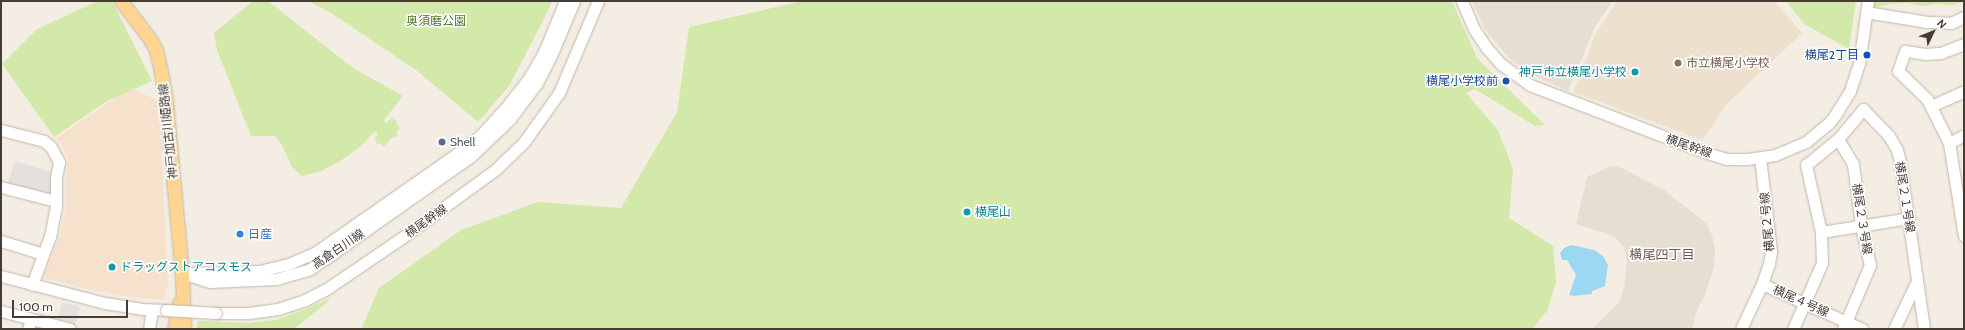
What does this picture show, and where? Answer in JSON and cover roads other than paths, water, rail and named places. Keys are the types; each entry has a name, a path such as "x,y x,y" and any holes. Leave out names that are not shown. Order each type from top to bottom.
{"main road":[{"name":"神戸加古川姫路線","path":"121,1 150,39 156,50 161,72 166,100 182,273 184,329"},
{"name":"神戸加古川姫路線","path":"174,329 182,273"}],"street":[{"name":"高倉白川線","path":"182,273 259,271 286,265 316,252 458,153 482,134 508,105 529,78 544,52 565,1"},
{"name":"高倉白川線","path":"182,273 210,282 276,279 310,269 332,254 470,157 510,119 537,83 551,56 574,1"},
{"name":"横尾幹線","path":"1,276 106,303 152,310 249,313 278,310 305,300 325,290 403,237 495,170 524,142 559,93 598,1"},
{"name":"横尾幹線","path":"1462,1 1474,29 1486,47 1506,68 1530,85 1707,153 1727,159 1760,158 1789,150 1806,142 1829,123 1850,91 1857,70 1868,1"},
{"path":"1866,12 1927,22 1951,22 1964,17"},
{"path":"1964,44 1940,53 1925,54 1905,52 1898,71 1927,99 1949,143 1964,236"},
{"path":"1931,106 1964,92"},
{"name":"横尾２１号線","path":"1821,232 1806,165 1838,139 1863,109 1889,136 1897,150 1905,188 1924,329"},
{"path":"1,130 44,141 51,147 59,162 56,201 50,236 32,285"},
{"path":"1949,143 1964,135"},
{"name":"横尾２３号線","path":"1838,139 1853,164 1861,226 1870,265 1845,325"},
{"name":"横尾２号線","path":"1741,329 1762,284 1769,264 1771,251 1760,158"},
{"path":"1,187 56,201"},
{"path":"1793,329 1822,263 1821,232 1908,218"},
{"path":"1,241 43,254"},
{"path":"1894,329 1917,281"},
{"name":"横尾４号線","path":"1762,284 1805,302 1845,325 1862,329"},
{"path":"149,329 152,310"},
{"path":"1,311 30,324 70,329"}],"water":[{"path":"1571,245 1594,250 1603,256 1608,265 1605,286 1592,291 1592,294 1574,296 1569,295 1576,275 1567,260 1562,260 1560,253 1564,248"}],"place":[{"name":"横尾2丁目","path":"1867,55"},
{"name":"市立横尾小学校","path":"1678,63"},
{"name":"神戸市立横尾小学校","path":"1635,72"},
{"name":"横尾小学校前","path":"1506,81"},
{"name":"Shell","path":"442,142"},
{"name":"横尾山","path":"967,212"},
{"name":"日産","path":"240,234"},
{"name":"ドラッグストアコスモス","path":"112,267"}],"district":[{"name":"横尾四丁目","path":"1662,254"}],"park label":[{"name":"奥須磨公園","path":"436,21"}]}
